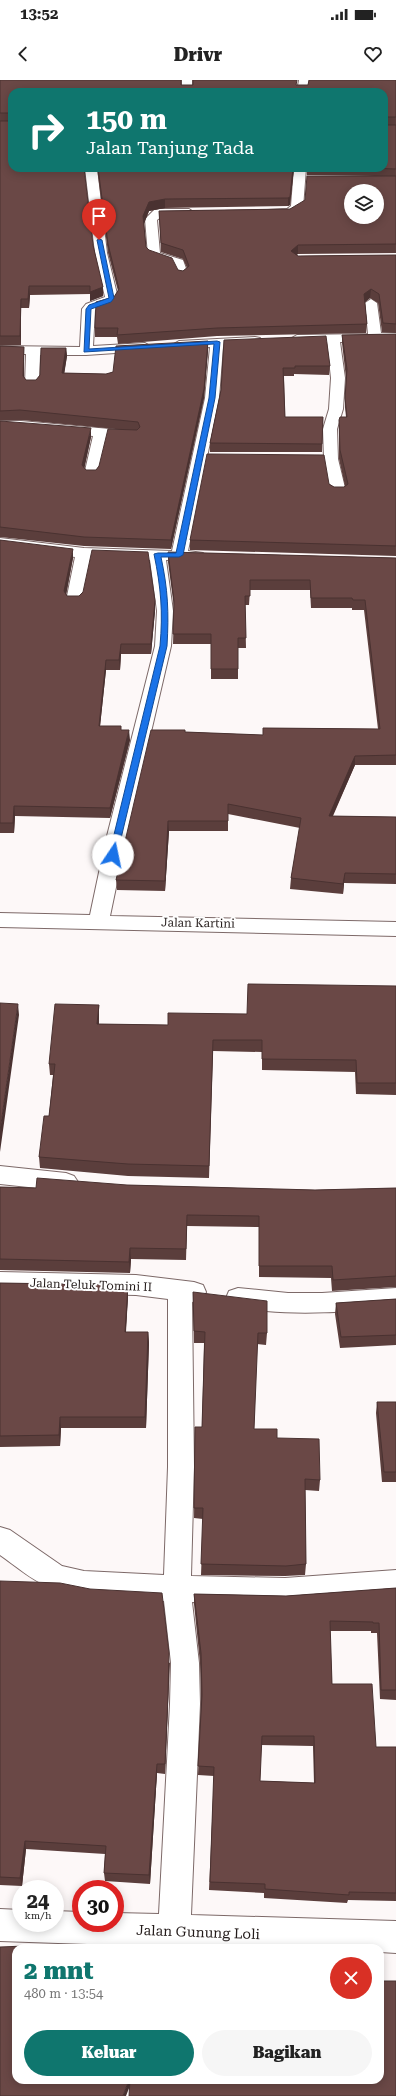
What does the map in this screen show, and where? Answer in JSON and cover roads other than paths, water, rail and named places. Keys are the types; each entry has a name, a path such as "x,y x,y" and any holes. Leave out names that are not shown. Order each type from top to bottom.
{"street":[{"path":"86,351 89,309 109,301 112,298 101,254 91,172"},
{"path":"260,213 284,213 297,208 303,176"},
{"path":"182,274 179,263 154,255 151,218 158,213 205,213"},
{"path":"371,303 375,337"},
{"path":"282,340 396,337"},
{"path":"333,338 338,378 336,409 330,429 331,459 338,492"},
{"path":"0,350 86,351 268,340"},
{"path":"179,555 212,398 217,342"},
{"path":"32,384 33,351"},
{"path":"0,425 21,425 132,435"},
{"path":"91,475 101,432"},
{"path":"200,457 215,457"},
{"path":"316,459 331,459"},
{"path":"0,543 84,553 211,556"},
{"path":"74,601 84,553"},
{"path":"99,922 114,844 163,646 166,613 164,587 158,554"},
{"name":"Jalan Kartini","path":"0,920 396,929"},
{"path":"0,1175 83,1183"},
{"name":"Jalan Teluk Tomini II","path":"0,1282 136,1285 288,1303 322,1303 396,1298"},
{"path":"174,1931 185,1704 184,1663 177,1589 181,1466 180,1290"},
{"path":"0,1540 48,1573 70,1581 84,1584 177,1589 285,1591 396,1583"},
{"name":"Jalan Gunung Loli","path":"0,1925 396,1937"}]}
